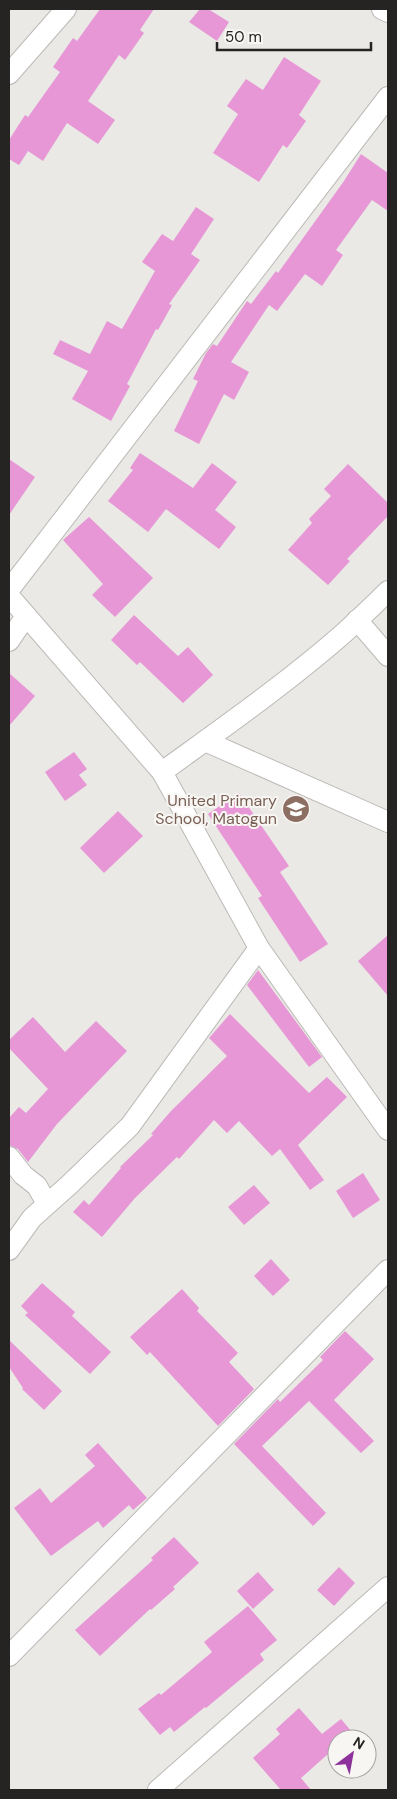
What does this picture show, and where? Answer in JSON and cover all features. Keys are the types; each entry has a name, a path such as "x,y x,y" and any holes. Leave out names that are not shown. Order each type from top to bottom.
{"street":[{"path":"9,74 66,9"},
{"path":"382,9 388,12"},
{"path":"9,590 388,97"},
{"path":"162,772 302,668 388,591"},
{"path":"9,596 162,772 259,948 388,1130"},
{"path":"9,641 26,616"},
{"path":"357,620 388,656"},
{"path":"205,741 388,822"},
{"path":"9,1250 32,1218 130,1126 259,948"},
{"path":"9,1157 23,1175 37,1186 46,1204"},
{"path":"9,1656 388,1270"},
{"path":"158,1790 388,1587"}],"building":[{"path":"100,9 154,9 140,30 144,33 125,60 119,55 88,101 115,120 98,144 67,123 43,161 28,151 19,165 9,159 9,140 25,115 28,117 60,72 53,67 73,38 77,41"},
{"path":"200,9 208,9 229,22 217,41 189,22"},
{"path":"284,57 321,81 299,115 306,121 287,148 283,145 259,182 213,153 238,114 227,106 246,79 263,90"},
{"path":"361,154 388,173 388,211 372,200 336,250 343,255 322,286 305,274 277,311 269,305 231,362 249,372 234,400 224,394 199,444 174,431 198,381 193,379 206,353 213,344 217,346 247,301 251,304 276,271 278,273 344,181"},
{"path":"196,207 214,219 191,254 200,260 169,304 172,305 158,330 156,329 127,384 130,386 111,421 72,399 88,371 53,354 60,340 90,354 107,321 122,329 155,271 142,262 162,234 173,241"},
{"path":"140,453 193,488 212,463 237,482 215,510 236,527 219,549 166,509 148,532 108,501 133,470 130,468"},
{"path":"9,459 35,477 9,515"},
{"path":"348,464 388,503 388,516 347,559 350,561 328,585 288,550 312,523 309,519 331,496 324,489"},
{"path":"89,517 153,578 115,617 92,595 103,584 63,540"},
{"path":"134,615 178,656 188,647 213,675 183,703 140,662 137,665 111,640"},
{"path":"9,673 35,696 9,726"},
{"path":"74,752 87,769 79,775 87,785 65,801 45,772"},
{"path":"239,793 289,866 280,872 328,944 300,962 258,898 262,896 208,814"},
{"path":"118,811 143,836 104,873 80,848"},
{"path":"388,935 388,996 358,961"},
{"path":"258,970 322,1057 309,1067 247,985"},
{"path":"230,1014 309,1093 327,1077 347,1097 298,1145 324,1180 310,1190 280,1149 272,1156 239,1121 227,1133 214,1120 179,1159 177,1157 135,1198 102,1237 73,1212 84,1200 89,1205 120,1167 153,1135 151,1134 171,1111 227,1056 209,1038"},
{"path":"33,1017 65,1052 96,1021 127,1051 57,1124 28,1162 18,1149 9,1145 9,1118 19,1107 26,1113 48,1089 9,1048 9,1040"},
{"path":"363,1173 380,1200 353,1218 336,1191"},
{"path":"254,1185 270,1203 244,1225 228,1207"},
{"path":"271,1259 290,1280 273,1296 254,1276"},
{"path":"42,1283 75,1312 72,1316 111,1352 90,1374 25,1315 28,1313 21,1306"},
{"path":"182,1289 199,1308 197,1311 238,1353 229,1362 254,1389 218,1426 150,1352 147,1355 130,1337"},
{"path":"345,1331 374,1359 334,1400 374,1441 361,1453 309,1401 262,1446 326,1513 313,1526 234,1444 278,1399 280,1402 323,1360 320,1357"},
{"path":"9,1340 62,1391 44,1410 22,1389 9,1367"},
{"path":"98,1443 147,1498 133,1510 129,1505 103,1528 98,1521 51,1556 14,1508 40,1488 51,1503 95,1466 85,1455"},
{"path":"174,1537 199,1563 173,1587 175,1589 150,1609 100,1656 75,1630 153,1560 151,1558"},
{"path":"339,1567 355,1583 334,1606 317,1590"},
{"path":"258,1572 274,1590 253,1609 237,1591"},
{"path":"248,1606 277,1640 260,1654 264,1660 174,1732 170,1727 160,1735 138,1709 159,1693 161,1695 212,1652 204,1642"},
{"path":"299,1708 322,1734 327,1730 327,1755 301,1778 311,1790 281,1790 253,1758 280,1734 276,1729"},
{"path":"341,1719 349,1729 328,1729"}],"place":[{"name":"United Primary School, Matogun","path":"296,809"}]}
